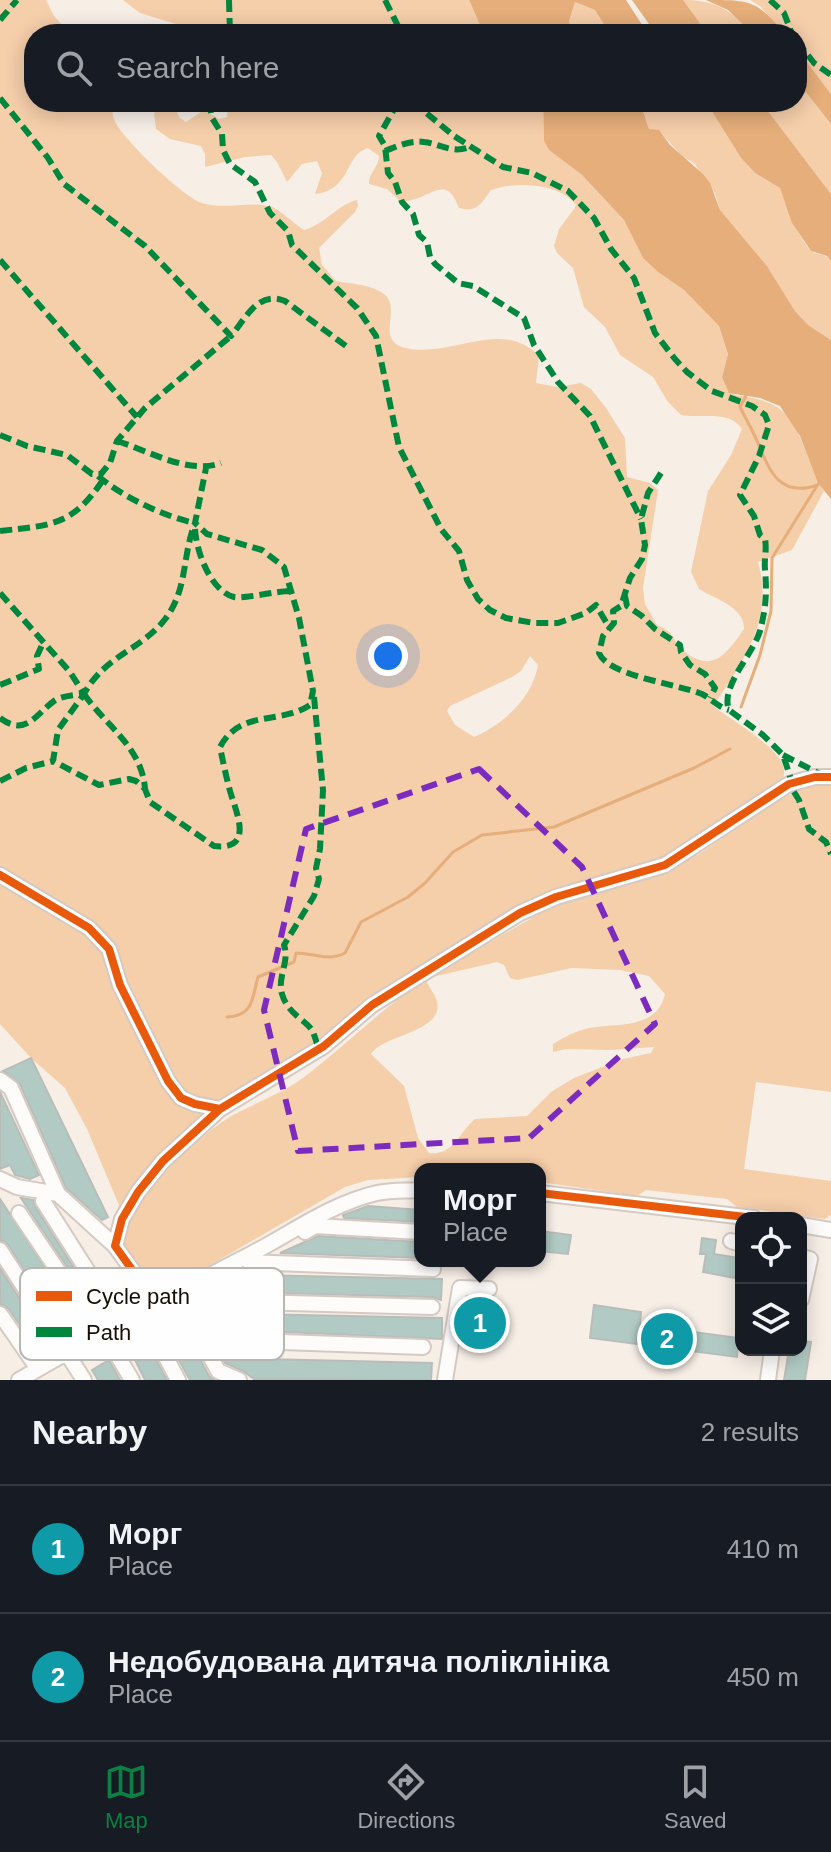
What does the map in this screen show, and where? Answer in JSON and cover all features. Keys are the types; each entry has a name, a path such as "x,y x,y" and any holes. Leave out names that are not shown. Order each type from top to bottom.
{"street":[{"path":"115,1246 122,1219 138,1192 163,1161 220,1109 324,1046 372,1005 520,913 556,897 665,865 789,784 815,777 831,777"},
{"path":"0,875 89,928 109,949 120,985 168,1081 181,1098 220,1109"},
{"path":"0,1080 11,1088 58,1194 115,1246 131,1268"},
{"path":"0,1179 17,1187 58,1194"},
{"path":"223,1268 355,1199 381,1192 414,1190"},
{"path":"546,1194 735,1216"},
{"path":"43,1201 86,1268"},
{"path":"19,1213 57,1268"},
{"path":"238,1268 315,1226 414,1232"},
{"path":"807,1226 831,1230"},
{"path":"0,1250 20,1281"},
{"path":"249,1262 433,1269"},
{"path":"445,1380 460,1288 489,1289"},
{"path":"284,1303 432,1307"},
{"path":"0,1314 20,1346"},
{"path":"284,1342 423,1347"},
{"path":"768,1380 771,1356"},
{"path":"19,1380 37,1374 60,1360"},
{"path":"71,1360 84,1380"},
{"path":"119,1360 132,1380"},
{"path":"167,1360 178,1380"},
{"path":"212,1360 218,1371 239,1380"}],"highlighted area":[{"path":"479,769 582,867 655,1024 529,1138 298,1151 264,1010 306,829"}],"shaded area":[{"path":"0,0 46,0 61,24 24,24 24,112 113,112 118,127 127,139 193,199 210,205 269,206 304,230 357,200 355,212 319,248 322,265 336,281 367,286 384,294 391,307 390,330 394,343 419,350 491,339 508,340 524,345 539,356 536,383 558,387 581,383 591,389 625,438 627,477 650,483 658,490 643,588 645,604 657,625 671,634 684,651 694,658 712,661 732,646 744,629 743,621 734,609 699,589 691,572 708,491 731,455 742,429 730,419 722,417 681,415 668,402 653,377 620,355 605,327 584,307 573,268 554,246 559,229 576,205 569,198 548,188 512,185 491,190 478,206 471,209 459,208 453,196 443,190 400,201 387,189 369,184 379,156 368,148 360,152 336,186 315,194 322,173 317,161 302,164 287,182 271,155 245,157 205,167 205,154 201,146 170,139 156,129 154,114 177,112 186,122 201,112 219,119 227,117 227,112 543,112 544,141 549,150 582,175 624,220 643,258 684,290 719,326 728,354 722,377 735,395 766,402 785,414 798,433 824,491 792,550 758,562 762,583 759,621 745,656 713,706 763,742 779,758 784,771 780,784 656,862 537,899 493,920 213,1115 115,1220 119,1205 87,1129 65,1088 31,1058 0,1024","holes":["530,656 538,665 523,699 506,717 474,737 455,725 447,711 450,706 512,677 521,671"]},
{"path":"123,0 469,0 480,24 176,24 140,13"},
{"path":"469,0 626,0 642,24 604,24 595,10 575,2 570,24 480,24"},
{"path":"632,0 683,0 701,24 649,24"},
{"path":"683,0 714,4 742,24 701,24"},
{"path":"706,0 752,4 776,24 743,24 728,10"},
{"path":"750,0 831,0 831,94 807,62 807,24 776,24"},
{"path":"575,2 595,10 604,24 570,24"},
{"path":"807,62 831,94 831,124 807,94"},
{"path":"807,94 831,124 831,194 769,112 807,112"},
{"path":"543,112 643,112 649,129 659,130 670,145 703,174 710,183 720,210 767,266 795,311 808,325 831,340 831,499 818,483 800,436 780,406 760,398 729,393 722,377 728,354 719,326 684,290 643,258 624,220 582,175 549,150 544,141"},
{"path":"643,112 712,112 741,158 755,173 780,188 804,242 812,251 831,261 831,340 808,325 795,311 767,266 720,210 715,193 694,163 682,156 662,134 649,129"},
{"path":"712,112 769,112 831,194 831,261 827,256 811,251 792,223 780,188 755,173 741,158"},
{"path":"831,783 831,1092 756,1082 744,1169 831,1181 831,1215 825,1219 807,1217 807,1212 737,1207 727,1199 646,1190 637,1196 546,1183 546,1163 414,1163 414,1177 368,1180 345,1187 205,1268 137,1268 122,1246 125,1229 134,1211 163,1174 214,1128 303,1078 426,979 437,1002 437,1012 422,1027 387,1042 371,1054 404,1086 418,1138 429,1153 450,1147 475,1119 527,1116 551,1092 574,1078 623,1059 651,1053 654,1047 553,1052 553,1044 575,1033 589,1028 634,1023 654,1014 665,994 649,976 620,970 572,968 517,980 510,978 504,965 497,962 428,978 561,901 664,873 699,854 776,802 809,785"}],"building":[{"path":"31,1058 108,1217 102,1220 66,1188 20,1084 3,1071"},
{"path":"0,1092 39,1175 30,1179 15,1175 10,1165 0,1169"},
{"path":"21,1198 33,1200 74,1268 68,1268"},
{"path":"0,1199 45,1268 23,1268 8,1245 0,1240"},
{"path":"368,1206 414,1210 414,1222 344,1218 343,1215"},
{"path":"546,1232 571,1235 568,1254 546,1252"},
{"path":"318,1236 414,1242 414,1258 280,1253"},
{"path":"702,1238 716,1240 714,1254 735,1257 735,1278 703,1272 706,1254 700,1254"},
{"path":"0,1268 20,1299 20,1325 8,1308 0,1304"},
{"path":"284,1276 442,1279 441,1300 432,1297 284,1293"},
{"path":"473,1299 494,1303 486,1346 466,1343"},
{"path":"594,1305 641,1312 640,1325 735,1337 737,1357 590,1338"},
{"path":"284,1315 442,1318 442,1339 284,1332"},
{"path":"807,1342 811,1342 805,1380 784,1380 788,1356 807,1356"},
{"path":"284,1359 432,1363 431,1380 254,1379 223,1360"},
{"path":"109,1360 120,1380 98,1380 92,1370"},
{"path":"135,1360 156,1360 167,1380 145,1380"},
{"path":"179,1360 201,1360 214,1380 190,1380"}],"waterway":[{"path":"747,394 740,407 778,480 794,488 818,485"},
{"path":"741,707 760,655 771,611 772,558 820,481"},
{"path":"227,1017 236,1016 247,1009 253,999 258,977 294,962 296,953 327,957 345,953 361,922 408,897 453,852 482,835 554,827 694,768 730,749"}],"marked path":[{"path":"0,20 17,0"},
{"path":"229,0 230,24"},
{"path":"385,0 397,24"},
{"path":"770,0 784,13 788,24"},
{"path":"807,54 831,75"},
{"path":"0,98 48,158 64,184 145,246 231,336 260,302 276,299 285,301 346,346"},
{"path":"211,112 222,134 223,150 230,164 255,182 270,213 288,231 292,245 357,308 376,336 399,447 441,529 459,551 467,580 478,599 506,618 534,623 558,623 586,613 596,605 610,629"},
{"path":"392,112 379,136 385,146 388,173 402,202 413,214 419,235 427,242 430,257 458,283 473,286 524,318 534,345 558,382 590,416 641,519"},
{"path":"425,112 454,136 503,167 532,173 568,191 594,218 611,249 634,278 655,333 675,359 712,391 752,406 765,415 769,425 759,456 740,495 765,539 765,607 756,641 733,681 727,701 729,710 763,735 783,755 790,776 789,784 799,800 809,829 826,842 831,854"},
{"path":"385,151 419,142 452,149 470,147"},
{"path":"0,260 137,417"},
{"path":"0,435 27,446 67,455 92,474 101,474 110,463 117,441 145,408 231,336"},
{"path":"117,441 182,464 209,466 221,463"},
{"path":"0,593 70,672 84,694 58,730 53,761 99,785 129,779 136,781 145,789 150,802 214,846 227,846 235,842 240,828 220,747 238,727 286,715 310,705 313,691 299,618 284,567 262,550 207,534 195,523 206,468"},
{"path":"661,473 648,493 641,519 645,545 642,559 630,578 621,606 613,611 614,623 603,636 599,653 616,668 702,694 729,710"},
{"path":"98,476 144,505 195,523"},
{"path":"0,531 34,527 70,515 81,507 103,480"},
{"path":"0,718 24,725 57,699 84,694 102,670 156,629 166,618 178,595 195,523"},
{"path":"195,529 206,569 225,593 239,597 291,591"},
{"path":"625,596 627,606 680,645 690,665 705,674 715,688 710,698"},
{"path":"0,685 39,669 37,656 43,643"},
{"path":"84,694 130,749 142,774 145,789"},
{"path":"314,697 323,790 316,868 319,879 314,896 284,945 286,957 281,987 289,1007 313,1032 319,1050"},
{"path":"783,755 822,775"},
{"path":"0,781 26,768 53,761"}],"cycle path":[{"path":"131,1268 115,1246 122,1219 138,1192 163,1161 220,1109 324,1046 372,1005 520,913 556,897 665,865 789,784 815,777 831,777"},
{"path":"0,875 89,928 109,949 120,985 168,1081 181,1098 220,1109"},
{"path":"546,1194 735,1216"}],"place":[{"name":"Морг","path":"480,1323"},
{"name":"Недобудована дитяча поліклініка","path":"667,1339"}]}
